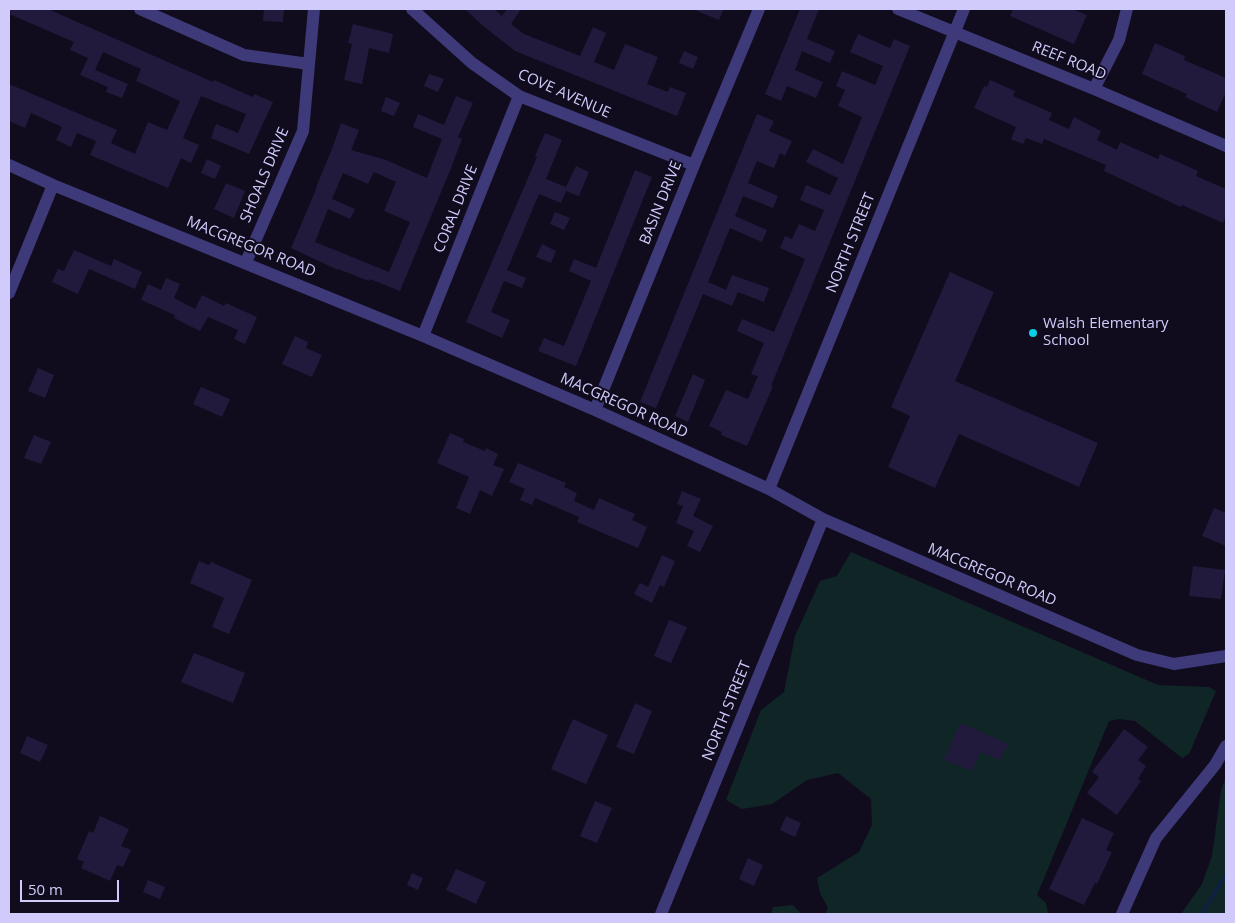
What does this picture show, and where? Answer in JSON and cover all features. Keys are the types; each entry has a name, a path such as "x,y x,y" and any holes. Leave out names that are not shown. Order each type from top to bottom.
{"street":[{"path":"140,9 244,55 309,64"},
{"name":"SHOALS DRIVE","path":"246,262 303,130 314,9"},
{"name":"COVE AVENUE","path":"412,9 472,64 519,96 694,165"},
{"name":"BASIN DRIVE","path":"596,410 759,9"},
{"name":"REEF ROAD","path":"898,9 1094,89 1226,146"},
{"name":"NORTH STREET","path":"769,489 964,9"},
{"path":"1094,89 1119,40 1127,9"},
{"name":"CORAL DRIVE","path":"423,336 519,96"},
{"name":"MACGREGOR ROAD","path":"9,165 53,185 246,262 596,410 769,489 823,519 1137,655 1174,664 1226,656"},
{"path":"9,293 53,185"},
{"name":"NORTH STREET","path":"661,914 823,519"},
{"path":"1122,914 1156,838 1215,766 1226,746"}],"green space":[{"path":"851,552 1158,685 1209,687 1216,691 1189,754 1182,758 1135,721 1119,719 1109,721 1037,895 1046,903 1048,913 825,914 828,908 820,893 817,878 859,852 872,825 871,799 838,773 807,780 772,804 742,809 726,800 761,710 784,692 795,636 820,581 837,576"},
{"path":"1226,777 1226,914 1181,914 1202,884 1212,856 1221,790"},
{"path":"793,905 801,914 771,914 773,907"}],"building":[{"path":"9,9 48,9 213,82 214,80 253,97 254,94 273,102 249,154 211,138 216,124 238,133 246,114 201,96 183,138 199,145 191,163 181,158 168,188 90,155 96,141 77,133 71,147 56,140 62,127 31,113 25,128 9,121 9,84 117,130 111,143 135,154 148,122 167,130 180,101 136,81 141,69 103,52 95,70 128,84 122,98 106,92 108,87 80,75 88,58 70,50 74,42 9,14"},
{"path":"264,9 284,9 283,22 263,21"},
{"path":"465,9 494,9 502,16 507,9 521,9 511,24 524,34 580,56 593,27 606,33 594,62 614,70 625,44 658,57 647,84 668,92 670,87 686,93 677,116 515,51"},
{"path":"692,9 724,9 719,20"},
{"path":"800,9 819,9 807,39 835,51 830,63 802,51 795,70 823,82 816,98 787,86 781,101 765,94"},
{"path":"1013,9 1072,9 1087,15 1074,44 1010,16"},
{"path":"353,24 393,34 389,53 369,48 362,84 344,80 352,44 348,43"},
{"path":"858,34 890,48 894,39 910,46 747,446 721,435 722,432 709,426 726,390 748,399 758,376 751,374 764,343 737,331 742,319 774,332 805,259 780,248 785,236 792,239 799,224 815,231 824,210 800,200 806,185 830,195 838,178 806,162 813,149 843,164 862,117 838,106 845,90 836,86 842,71 875,85 883,66 850,52"},
{"path":"1155,43 1185,56 1184,60 1226,78 1226,92 1217,112 1185,97 1187,94 1142,74"},
{"path":"684,51 698,57 693,69 679,63"},
{"path":"429,74 444,79 438,92 424,86"},
{"path":"990,80 1015,91 1013,96 1052,113 1049,120 1069,129 1074,117 1101,131 1097,140 1117,150 1120,142 1158,159 1160,154 1198,171 1196,176 1226,189 1226,215 1223,223 1182,205 1181,207 1104,171 1106,165 1044,139 1042,144 1026,138 1023,144 1011,139 1016,127 974,108 984,86 987,87"},
{"path":"456,96 473,103 458,137 462,139 451,168 400,291 370,279 369,281 338,270 291,248 341,123 359,130 351,150 386,160 427,178 442,139 413,127 418,114 444,125","holes":["374,172 396,182 384,211 410,222 389,272 315,242 328,209 350,219 355,209 332,199 343,173 368,184"]},
{"path":"386,97 400,103 394,116 381,111"},
{"path":"757,114 774,121 769,131 792,141 785,156 780,153 774,168 757,161 748,183 778,196 773,208 743,196 735,216 767,230 762,242 730,228 708,282 726,290 732,275 769,288 764,302 738,292 732,306 703,294 656,408 640,402"},
{"path":"545,133 562,140 546,179 566,187 576,166 589,172 579,196 566,191 561,203 539,194 507,270 526,278 522,288 504,281 491,312 510,320 502,338 466,322 537,157 535,156"},
{"path":"207,159 221,166 215,179 201,173"},
{"path":"635,170 652,177 576,366 538,351 544,338 564,346 591,281 569,271 574,259 596,268"},
{"path":"226,183 245,191 234,218 214,209"},
{"path":"555,212 570,218 564,230 550,224"},
{"path":"542,244 556,251 551,263 536,257"},
{"path":"74,250 111,266 114,259 142,272 135,289 89,269 78,294 52,282 58,269 64,271"},
{"path":"950,272 994,292 955,381 1098,443 1079,487 959,434 935,488 888,467 910,416 891,407"},
{"path":"166,278 180,284 174,298 195,309 202,295 224,306 226,303 257,317 245,344 234,339 238,330 208,317 200,331 174,318 175,315 141,300 148,284 161,290"},
{"path":"295,336 308,342 306,348 322,355 312,377 282,364"},
{"path":"38,368 54,375 45,398 28,391"},
{"path":"693,374 705,380 688,422 675,416"},
{"path":"201,387 230,399 222,417 193,404"},
{"path":"450,433 464,439 463,442 485,451 486,448 498,454 493,465 504,469 492,496 480,490 470,514 456,508 469,477 437,463"},
{"path":"34,435 51,442 41,464 24,458"},
{"path":"518,463 566,483 564,487 577,493 574,501 594,510 599,498 635,514 632,520 647,527 638,548 577,522 579,517 535,498 532,505 520,500 525,489 509,482"},
{"path":"682,491 701,499 693,516 713,526 700,552 687,546 694,531 676,523 683,506 677,504"},
{"path":"1214,508 1226,513 1226,546 1202,536"},
{"path":"662,555 675,561 664,587 660,585 652,603 634,594 640,583 648,587"},
{"path":"199,561 209,565 211,562 252,580 229,634 212,627 224,598 190,583"},
{"path":"1193,566 1225,570 1221,599 1189,596"},
{"path":"669,620 687,627 671,663 654,656"},
{"path":"194,653 245,673 233,703 181,682"},
{"path":"635,703 652,711 634,754 616,747"},
{"path":"573,719 608,735 586,784 551,769"},
{"path":"960,723 1008,744 1000,760 980,752 972,771 944,760"},
{"path":"1124,729 1148,747 1138,760 1146,766 1138,779 1141,781 1117,815 1087,793 1099,777 1092,772"},
{"path":"27,736 48,745 40,762 20,753"},
{"path":"595,801 612,808 597,843 580,836"},
{"path":"100,816 129,829 121,846 131,850 123,867 117,865 110,881 81,868 84,862 77,859 89,831 93,833"},
{"path":"786,816 801,823 795,837 780,830"},
{"path":"1082,818 1114,833 1106,850 1112,852 1097,884 1095,883 1084,905 1049,889"},
{"path":"748,858 763,865 754,886 739,879"},
{"path":"456,869 486,882 476,904 446,890"},
{"path":"412,873 423,878 418,890 407,885"},
{"path":"148,880 165,887 160,899 143,892"}],"waterway":[{"path":"1202,914 1226,874"}],"place":[{"name":"Walsh Elementary School","path":"1033,333"}]}
